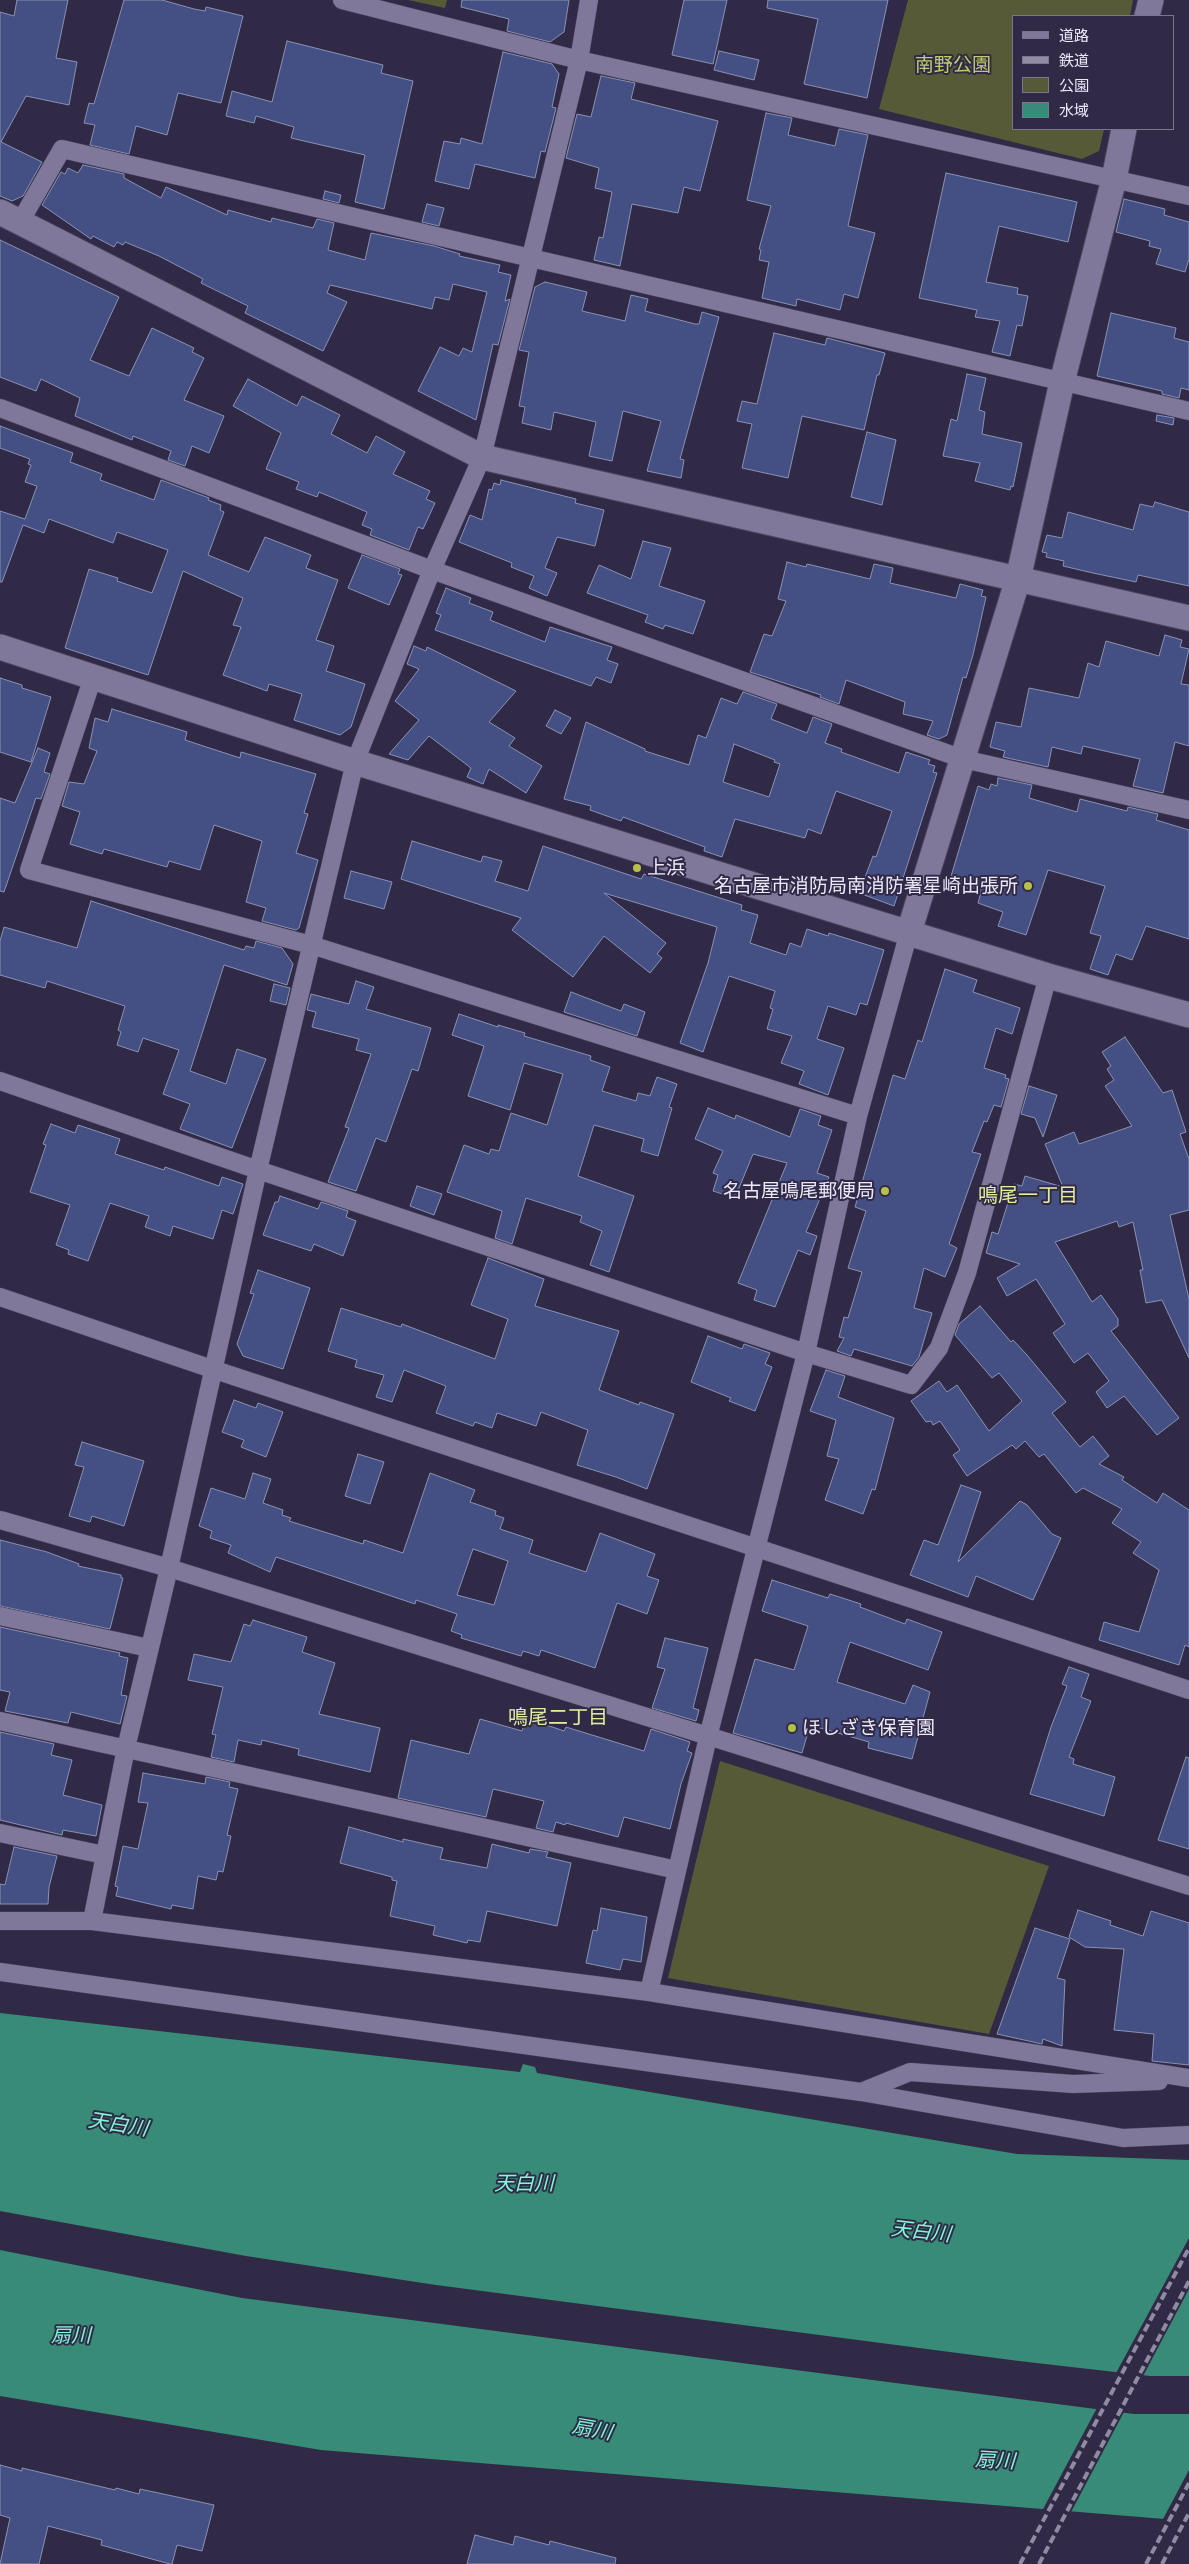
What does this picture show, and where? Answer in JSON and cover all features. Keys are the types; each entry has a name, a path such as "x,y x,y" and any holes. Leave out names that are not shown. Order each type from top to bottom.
{"street":[{"path":"342,0 579,60 1189,196"},
{"path":"92,1921 126,1748 215,1370 258,1170 355,762 432,570 482,457 579,60 589,0"},
{"path":"1147,15 1151,0"},
{"path":"649,1992 708,1737 806,1353 858,1116 909,932 1018,579 1062,382 1114,179 1124,130"},
{"path":"1189,411 62,149 10,217 482,457 1189,618"},
{"path":"0,408 432,570 963,759 1189,810"},
{"path":"0,647 355,762 1048,976 1189,1015"},
{"path":"93,677 29,870 311,945 858,1116"},
{"path":"0,1080 258,1170 806,1353 910,1385 939,1348 967,1273 1048,976"},
{"path":"0,1296 215,1370 757,1546 1189,1690"},
{"path":"0,1520 169,1568 1189,1886"},
{"path":"0,1616 149,1648"},
{"path":"0,1721 677,1870"},
{"path":"0,1833 104,1855"},
{"path":"0,1921 92,1921 649,1992 1189,2079"},
{"path":"0,1972 861,2092 1123,2138 1189,2135"},
{"path":"861,2092 910,2072 1073,2084 1189,2079"}],"green space":[{"path":"408,0 447,0 445,8"},
{"name":"南野公園","path":"908,0 1133,0 1130,15 1012,15 1012,130 1104,130 1099,151 1082,159 879,109"},
{"path":"720,1761 1049,1866 989,2034 668,1978"}],"water":[{"name":"天白川","path":"0,2013 520,2072 523,2064 535,2067 537,2073 1017,2154 1189,2160 1189,2376 1150,2376 1019,2361 436,2285 246,2256 0,2211"},
{"name":"扇川","path":"0,2250 242,2298 1134,2414 1189,2414 1189,2521 321,2450 0,2396"}],"pier":[{"path":"1189,2238 1189,2289 1142,2378 1115,2375"},
{"path":"1098,2406 1125,2410 1070,2514 1042,2511"},
{"path":"1189,2470 1189,2523 1162,2521"}],"building":[{"path":"17,0 68,0 56,58 77,62 69,105 26,96 1,142 42,162 23,196 12,201 0,196 0,12 14,16"},
{"path":"124,0 162,0 194,9 205,11 206,7 243,16 221,103 178,93 167,135 136,126 129,154 90,145 95,125 84,123 89,103 94,104"},
{"path":"462,0 569,0 564,32 550,42 507,31 509,19 461,7"},
{"path":"684,0 727,0 713,64 672,55"},
{"path":"768,0 888,0 867,98 804,84 818,19 767,8"},
{"path":"287,41 383,65 381,73 413,81 384,209 355,202 365,155 291,138 294,127 256,116 254,123 226,116 232,91 272,102"},
{"path":"719,51 759,60 754,80 714,70"},
{"path":"503,52 552,64 559,74 552,107 556,108 545,152 541,151 535,178 475,164 469,189 435,181 444,141 460,144 461,138 482,144"},
{"path":"601,76 635,83 631,99 718,121 700,191 684,187 678,213 632,204 620,266 594,260 599,237 603,238 612,192 595,188 599,168 566,158 577,114 591,117"},
{"path":"766,113 792,118 788,135 835,146 839,129 868,135 848,226 875,233 858,298 844,294 840,310 797,299 796,306 762,298 769,262 759,260 761,250 759,249 771,206 747,200"},
{"path":"83,165 124,174 124,178 161,198 166,187 227,215 228,210 271,222 272,218 313,228 317,219 334,223 328,250 365,260 371,233 434,246 460,254 459,256 500,265 498,272 511,275 505,301 510,299 498,345 493,344 476,420 418,391 440,347 459,356 463,348 472,352 487,292 453,284 449,300 435,297 432,309 330,285 327,293 347,302 323,351 245,313 248,306 201,283 203,279 159,256 125,242 123,245 117,242 114,247 93,236 91,239 42,205 61,172 65,174 68,168 78,173"},
{"path":"946,173 1077,202 1068,242 999,226 986,282 1018,288 1017,294 1028,296 1022,326 1017,325 1010,356 992,352 1000,321 975,317 977,310 919,298"},
{"path":"325,191 341,195 339,203 323,199"},
{"path":"1124,199 1165,209 1164,215 1189,222 1189,259 1185,272 1156,264 1161,249 1149,246 1150,241 1116,232"},
{"path":"427,204 444,208 439,226 422,222"},
{"path":"0,240 119,297 90,360 129,376 152,328 194,348 192,352 204,358 184,400 224,416 209,453 192,446 185,466 168,460 171,451 133,436 132,440 75,416 80,398 41,379 36,391 0,377"},
{"path":"545,282 587,292 582,311 625,321 631,295 648,299 645,311 695,324 699,324 702,312 719,317 680,459 684,460 681,478 647,471 661,421 623,411 612,461 589,456 596,422 554,412 551,430 522,423 525,407 519,406 529,352 519,350 535,287"},
{"path":"1111,313 1176,328 1174,338 1189,342 1189,390 1181,388 1179,398 1162,394 1162,391 1097,376"},
{"path":"774,333 825,345 827,338 885,353 879,375 877,375 864,430 802,416 788,478 742,468 752,424 737,421 742,401 757,404"},
{"path":"967,374 986,378 979,410 985,412 982,434 1022,443 1013,487 1011,486 1010,490 975,481 980,463 943,456 951,419 957,421"},
{"path":"248,379 297,406 302,396 340,415 331,434 367,453 376,436 405,452 393,474 430,491 426,499 435,503 423,529 418,527 409,550 370,535 372,529 362,525 367,512 319,492 317,497 296,489 299,482 266,469 281,433 233,406"},
{"path":"1157,415 1174,418 1173,425 1156,421"},
{"path":"0,426 73,453 70,462 102,474 100,480 154,500 161,480 209,498 208,500 221,505 220,510 224,512 208,555 249,572 265,537 311,555 306,568 338,580 316,640 334,646 326,671 365,684 351,727 340,735 294,720 302,694 269,684 267,691 223,675 241,627 233,625 243,598 183,571 148,675 65,648 89,569 118,578 117,581 152,593 168,550 117,532 113,543 49,519 44,533 23,525 2,582 0,582 0,511 25,519 37,486 25,482 31,465 28,464 30,459 0,448"},
{"path":"867,432 896,440 882,505 851,497"},
{"path":"501,480 576,499 575,503 604,510 595,546 557,537 545,568 557,573 547,596 529,588 534,576 511,567 512,563 459,542 470,515 482,520 489,489 492,490 494,483 500,485"},
{"path":"1155,502 1189,512 1189,586 1138,575 1136,582 1093,573 1063,566 1064,561 1046,557 1047,553 1042,552 1047,535 1062,538 1068,512 1133,530 1140,504 1153,507"},
{"path":"643,541 671,548 659,586 705,601 693,634 665,625 663,629 645,622 648,615 587,593 599,565 631,579"},
{"path":"362,555 400,569 398,574 402,575 389,605 348,588"},
{"path":"787,562 806,567 807,564 870,579 874,564 893,568 890,583 956,598 960,584 983,590 981,596 986,597 973,655 966,678 963,677 947,735 939,739 927,735 933,721 903,714 905,702 846,680 839,704 820,697 821,695 750,672 764,634 772,636 786,601 778,599"},
{"path":"446,588 471,598 469,603 493,612 490,620 545,642 550,627 612,647 607,660 618,664 611,683 596,677 591,686 435,630 441,615 436,613"},
{"path":"1165,635 1182,640 1180,647 1189,649 1181,684 1189,685 1189,746 1175,742 1163,793 1133,786 1140,759 1083,746 1081,754 1052,747 1048,767 1003,757 1005,751 990,747 996,722 1021,727 1029,688 1079,698 1088,663 1099,667 1106,641 1159,656"},
{"path":"414,646 426,651 427,647 516,691 489,722 515,738 509,746 542,766 526,793 489,769 483,784 467,777 471,768 429,736 408,760 389,754 419,720 395,701 419,669 407,664"},
{"path":"0,678 22,685 22,688 51,697 31,762 0,752"},
{"path":"743,692 777,704 771,719 807,733 813,717 832,724 825,743 842,749 841,752 899,773 906,752 930,760 928,764 935,766 933,772 937,773 894,906 859,893 873,856 876,857 892,811 836,791 821,834 808,829 805,838 735,819 722,857 704,851 705,847 623,817 621,821 590,810 591,806 564,799 586,722 645,749 645,751 689,765 698,735 706,738 721,698 737,704","holes":["734,744 775,760 774,762 780,764 769,797 723,782"]},
{"path":"112,709 187,732 185,740 240,758 241,752 316,774 304,813 308,814 296,853 318,860 299,928 296,930 262,921 266,908 246,902 262,841 214,825 200,870 169,861 167,867 104,849 102,854 70,844 80,812 62,806 69,782 84,784 97,751 89,748 95,718 108,722"},
{"path":"555,710 571,718 561,734 546,726"},
{"path":"38,748 50,753 44,772 50,774 41,799 36,798 4,892 0,891 0,798 15,803"},
{"path":"998,778 1032,785 1029,798 1077,812 1080,799 1127,811 1128,807 1158,814 1156,820 1189,830 1189,939 1146,926 1132,960 1116,954 1108,975 1090,969 1101,936 1090,933 1105,886 1048,870 1026,935 998,926 1003,912 978,903 981,892 949,883 978,786 989,790 991,784 997,786"},
{"path":"412,841 481,862 483,856 502,861 495,881 528,891 543,846 641,879 644,874 742,905 741,910 758,915 750,943 786,955 790,943 801,947 807,929 828,936 829,933 884,950 867,1005 860,1003 856,1015 828,1006 817,1039 844,1048 828,1095 799,1084 804,1071 781,1063 792,1036 767,1029 773,1009 770,1008 775,991 729,976 703,1052 680,1043 708,963 717,927 604,893 666,943 657,954 662,958 650,973 604,936 573,977 512,930 521,918 401,879"},
{"path":"351,871 392,882 384,909 344,898"},
{"path":"91,901 244,950 246,946 254,948 256,941 282,948 293,964 287,985 224,965 190,1071 226,1084 237,1049 266,1059 232,1148 180,1129 190,1104 163,1094 179,1050 143,1038 138,1052 117,1045 121,1032 118,1030 125,1006 47,981 45,988 0,975 0,941 4,927 77,948"},
{"path":"945,969 977,980 973,992 1020,1008 1012,1034 996,1028 984,1068 1006,1075 1005,1078 1009,1079 1001,1107 994,1105 987,1122 984,1121 972,1152 981,1154 949,1244 957,1248 945,1277 924,1268 914,1308 932,1313 919,1357 912,1366 854,1349 851,1356 837,1351 844,1338 839,1337 844,1317 848,1318 862,1272 848,1268 866,1211 855,1207 893,1075 905,1079 918,1040 922,1042"},
{"path":"356,981 374,987 366,1009 431,1028 418,1071 412,1069 386,1142 376,1138 356,1191 328,1182 349,1128 345,1127 371,1054 356,1050 359,1039 312,1027 316,1012 307,1010 311,994 349,1004"},
{"path":"274,984 290,988 286,1005 270,1001"},
{"path":"571,992 621,1011 624,1004 645,1012 637,1036 564,1012"},
{"path":"459,1014 498,1027 498,1025 525,1033 524,1036 591,1056 590,1060 610,1067 602,1091 636,1101 638,1093 650,1096 657,1077 677,1084 669,1107 672,1108 658,1156 641,1151 644,1139 594,1125 578,1176 634,1196 609,1272 590,1265 602,1231 580,1222 582,1216 526,1198 512,1244 495,1238 502,1211 447,1192 464,1145 489,1154 491,1149 499,1151 511,1113 547,1125 563,1074 524,1063 510,1110 468,1096 484,1046 452,1035"},
{"path":"1125,1037 1163,1093 1172,1090 1186,1132 1180,1134 1189,1159 1189,1210 1170,1215 1189,1299 1189,1358 1162,1300 1146,1303 1140,1270 1143,1270 1133,1222 1119,1227 1117,1221 1055,1242 1092,1302 1101,1295 1118,1319 1118,1326 1111,1331 1179,1418 1157,1435 1124,1396 1107,1408 1096,1392 1109,1381 1088,1353 1074,1363 1053,1333 1065,1324 1036,1279 1007,1296 997,1278 1020,1264 986,1253 992,1232 998,1234 1014,1184 1022,1186 1025,1176 1063,1187 1045,1144 1074,1132 1079,1144 1132,1126 1105,1086 1114,1080 1107,1069 1111,1066 1102,1052"},
{"path":"1029,1086 1057,1095 1043,1137 1035,1118 1021,1114"},
{"path":"708,1108 735,1119 736,1115 790,1137 800,1109 821,1116 818,1125 832,1130 817,1173 829,1177 806,1232 817,1236 810,1255 798,1250 775,1307 754,1300 757,1290 738,1283 787,1163 753,1154 735,1198 713,1191 718,1175 713,1173 723,1151 695,1139"},
{"path":"51,1124 75,1133 78,1125 120,1139 115,1154 164,1170 165,1167 219,1186 222,1177 243,1184 233,1214 222,1210 213,1239 173,1226 170,1236 145,1227 149,1216 110,1203 88,1261 68,1254 69,1250 56,1245 70,1205 30,1192 46,1145 43,1144"},
{"path":"417,1186 442,1194 434,1215 410,1206"},
{"path":"280,1196 318,1209 321,1202 348,1211 346,1217 356,1221 343,1256 314,1244 311,1251 263,1235 275,1202 278,1202"},
{"path":"488,1258 544,1279 535,1306 619,1331 599,1390 639,1405 640,1402 674,1414 647,1489 577,1465 588,1430 541,1412 536,1426 497,1413 492,1428 475,1422 473,1426 436,1413 446,1386 404,1370 392,1402 376,1397 384,1375 355,1367 357,1360 328,1351 341,1308 401,1327 402,1324 495,1359 508,1319 471,1305"},
{"path":"258,1270 310,1288 283,1369 243,1356 237,1344 254,1294 250,1293"},
{"path":"980,1306 1011,1342 1013,1340 1027,1355 1066,1402 1052,1413 1080,1447 1093,1436 1109,1456 1099,1464 1124,1477 1122,1480 1157,1503 1163,1493 1189,1510 1189,1647 1185,1645 1179,1665 1099,1640 1104,1622 1139,1632 1159,1570 1133,1553 1141,1542 1112,1523 1122,1509 1083,1488 1076,1493 1044,1454 1039,1457 1025,1441 1016,1449 1012,1445 967,1476 953,1455 960,1450 940,1421 933,1425 931,1421 926,1422 911,1401 939,1381 947,1392 957,1385 989,1431 1022,1401 999,1373 992,1378 955,1335 959,1324"},
{"path":"708,1336 742,1349 744,1344 770,1353 765,1364 772,1367 755,1411 729,1401 731,1398 691,1382"},
{"path":"826,1370 845,1376 838,1397 894,1418 875,1490 872,1489 863,1514 825,1500 839,1459 827,1456 836,1420 810,1411"},
{"path":"234,1400 256,1408 258,1403 283,1412 266,1457 241,1447 244,1440 222,1432"},
{"path":"82,1442 144,1461 124,1526 92,1516 90,1522 69,1516 84,1467 75,1465"},
{"path":"358,1454 384,1462 370,1504 345,1496"},
{"path":"253,1473 271,1479 263,1503 283,1510 282,1515 291,1518 289,1521 363,1544 364,1540 403,1553 430,1473 475,1490 470,1502 496,1511 495,1515 504,1518 500,1529 533,1540 529,1553 586,1572 600,1533 655,1554 647,1576 659,1580 647,1614 617,1603 595,1668 541,1650 539,1656 523,1651 521,1656 461,1638 462,1635 451,1631 457,1614 416,1600 415,1604 276,1557 270,1572 228,1553 231,1545 210,1538 212,1531 199,1526 211,1488 245,1499","holes":["473,1549 508,1561 494,1605 457,1595"]},
{"path":"961,1485 981,1492 958,1562 1020,1501 1027,1505 1052,1534 1061,1538 1033,1600 976,1576 968,1597 910,1575 924,1540 938,1545"},
{"path":"0,1540 47,1552 79,1564 78,1566 121,1575 121,1578 123,1578 110,1629 0,1606"},
{"path":"772,1580 828,1598 830,1594 861,1604 860,1607 905,1624 907,1619 942,1632 928,1670 850,1642 837,1682 905,1704 913,1685 930,1692 912,1759 868,1748 869,1742 810,1725 802,1753 733,1733 755,1659 794,1670 808,1626 762,1611"},
{"path":"253,1620 307,1637 302,1652 335,1663 319,1714 380,1728 370,1772 298,1755 299,1749 262,1740 261,1745 238,1740 234,1762 211,1757 216,1735 212,1734 223,1687 188,1680 194,1654 231,1662 244,1624 250,1626"},
{"path":"0,1627 120,1653 119,1656 128,1658 121,1695 127,1696 120,1724 71,1712 68,1723 5,1711 10,1692 0,1690"},
{"path":"665,1638 708,1648 693,1708 699,1710 696,1721 652,1708 665,1669 657,1667"},
{"path":"1069,1667 1089,1674 1081,1697 1091,1701 1069,1757 1074,1759 1073,1764 1115,1777 1104,1816 1030,1794 1051,1727 1067,1686 1062,1684"},
{"path":"526,1718 564,1731 566,1727 644,1751 651,1729 690,1742 687,1751 692,1753 681,1784 670,1829 624,1817 618,1837 556,1822 553,1832 536,1828 544,1801 493,1789 486,1817 398,1798 411,1740 469,1754 480,1719 522,1731"},
{"path":"0,1732 54,1744 51,1755 72,1760 63,1795 102,1805 96,1836 63,1830 62,1835 0,1820"},
{"path":"1186,1757 1189,1758 1189,1849 1158,1840"},
{"path":"143,1773 205,1784 206,1777 230,1782 229,1787 238,1789 227,1835 231,1836 223,1872 218,1871 216,1880 198,1876 193,1909 172,1905 171,1909 116,1896 118,1887 115,1886 123,1846 138,1849 148,1803 138,1802"},
{"path":"349,1827 403,1842 403,1839 443,1848 440,1859 487,1868 492,1844 529,1853 530,1849 548,1852 546,1857 571,1863 557,1926 487,1911 480,1942 468,1940 467,1943 433,1935 435,1926 390,1916 397,1881 392,1880 392,1877 340,1863"},
{"path":"14,1847 57,1856 49,1887 48,1904 0,1904 0,1884 5,1885"},
{"path":"601,1908 647,1917 641,1962 623,1959 620,1970 586,1963 593,1930 597,1931"},
{"path":"1078,1910 1111,1921 1110,1925 1143,1936 1151,1911 1189,1923 1189,2065 1152,2061 1154,2034 1114,2030 1124,1949 1085,1947 1069,1937"},
{"path":"1035,1928 1070,1939 1057,1978 1065,1980 1062,2046 1043,2039 1042,2044 997,2034"},
{"path":"0,2465 22,2471 22,2468 115,2490 116,2488 139,2494 140,2489 214,2505 202,2551 177,2545 172,2564 170,2564 101,2545 102,2540 48,2526 39,2564 0,2564 10,2518 0,2515"},
{"path":"475,2535 513,2545 515,2536 549,2545 550,2541 616,2558 615,2564 467,2564"}],"railway":[{"path":"1020,2564 1189,2248"},
{"path":"1039,2564 1189,2281"},
{"path":"1146,2564 1189,2483"},
{"path":"1162,2564 1189,2513"}],"place":[{"name":"上浜","path":"637,868"},
{"name":"名古屋市消防局南消防署星崎出張所","path":"1028,886"},
{"name":"名古屋鳴尾郵便局","path":"885,1191"},
{"name":"ほしざき保育園","path":"792,1728"}],"district":[{"name":"鳴尾一丁目","path":"1028,1196"},
{"name":"鳴尾二丁目","path":"558,1718"}]}
